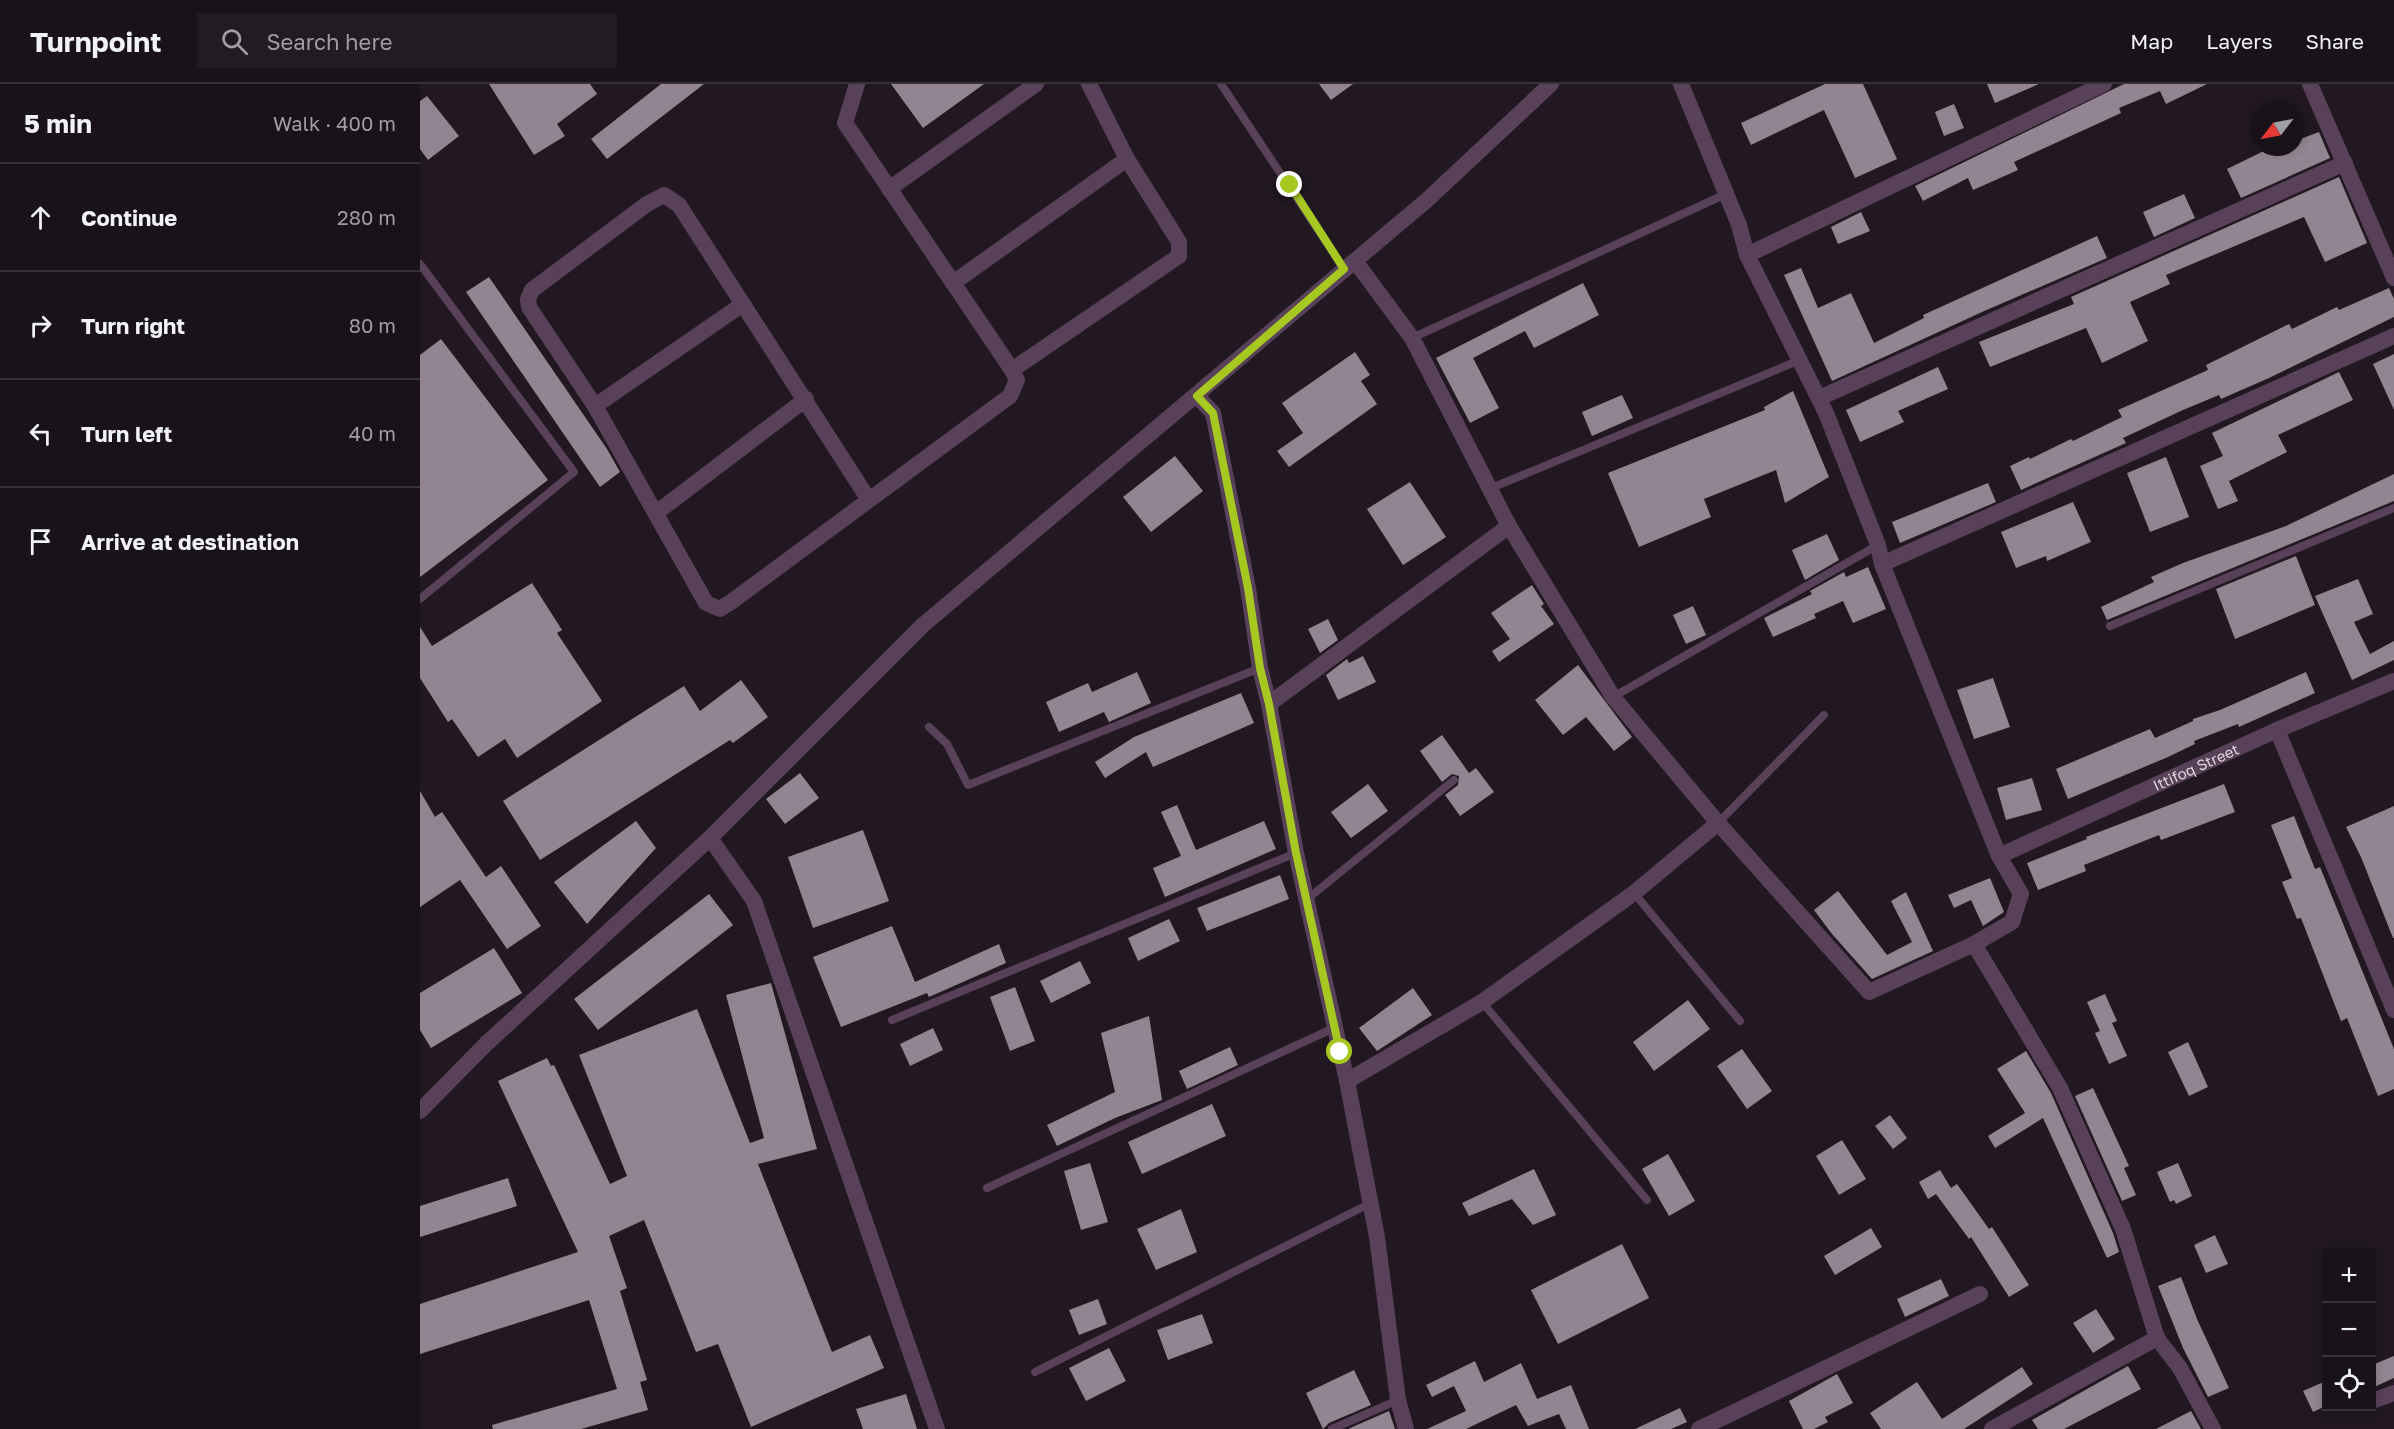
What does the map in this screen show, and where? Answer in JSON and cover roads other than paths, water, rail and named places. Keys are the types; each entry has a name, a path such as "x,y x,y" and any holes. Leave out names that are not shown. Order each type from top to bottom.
{"street":[{"path":"857,84 845,123 1017,380 1010,396 869,500 720,609 706,603 595,406 529,307 528,299 532,290 647,204 664,195 679,205 869,500"},
{"path":"889,189 1036,84"},
{"path":"1012,370 1179,256 1179,242 1127,159 1089,84"},
{"path":"420,1111 486,1044 710,838 923,625 1427,200 1551,84"},
{"path":"1349,265 1412,338 1509,526 1613,697 1718,823 1869,992 1974,944 2012,922 2021,894 1999,856 1882,564 1878,545 1819,398 1747,255 1726,194 1681,84"},
{"path":"1747,255 2104,84"},
{"path":"2317,86 2345,163 2394,276"},
{"path":"953,283 1127,159"},
{"path":"1819,398 2345,163"},
{"path":"595,406 743,304"},
{"path":"1882,564 2394,336"},
{"path":"1197,396 1213,413 1248,588 1260,668 1269,704 1296,853 1347,1081 1377,1237 1398,1400 1406,1429"},
{"path":"656,513 806,399"},
{"path":"1269,704 1509,526"},
{"name":"Ittifoq Street","path":"1999,856 2277,730 2394,681"},
{"path":"2277,730 2394,1010"},
{"path":"1347,1081 1482,1002 1634,893 1718,823"},
{"path":"710,838 754,901 937,1429"},
{"path":"1974,944 2060,1088 2123,1229 2157,1338 2180,1368 2213,1429"},
{"path":"1699,1429 1980,1294"},
{"path":"1992,1429 2157,1338"},
{"path":"2376,1400 2394,1393"}],"lane":[{"path":"1221,84 1349,265"},
{"path":"1412,338 1726,194"},
{"path":"420,264 574,472 420,599"},
{"path":"1490,489 1800,360"},
{"path":"2110,626 2394,508"},
{"path":"1613,697 1878,545"},
{"path":"929,727 947,744 968,785 1260,668"},
{"path":"1718,823 1824,715"},
{"path":"1306,900 1454,780"},
{"path":"891,1020 1296,853"},
{"path":"1634,893 1740,1021"},
{"path":"1482,1002 1647,1200"},
{"path":"987,1188 1334,1028"},
{"path":"1035,1372 1370,1203"},
{"path":"1332,1429 1398,1400"}]}
